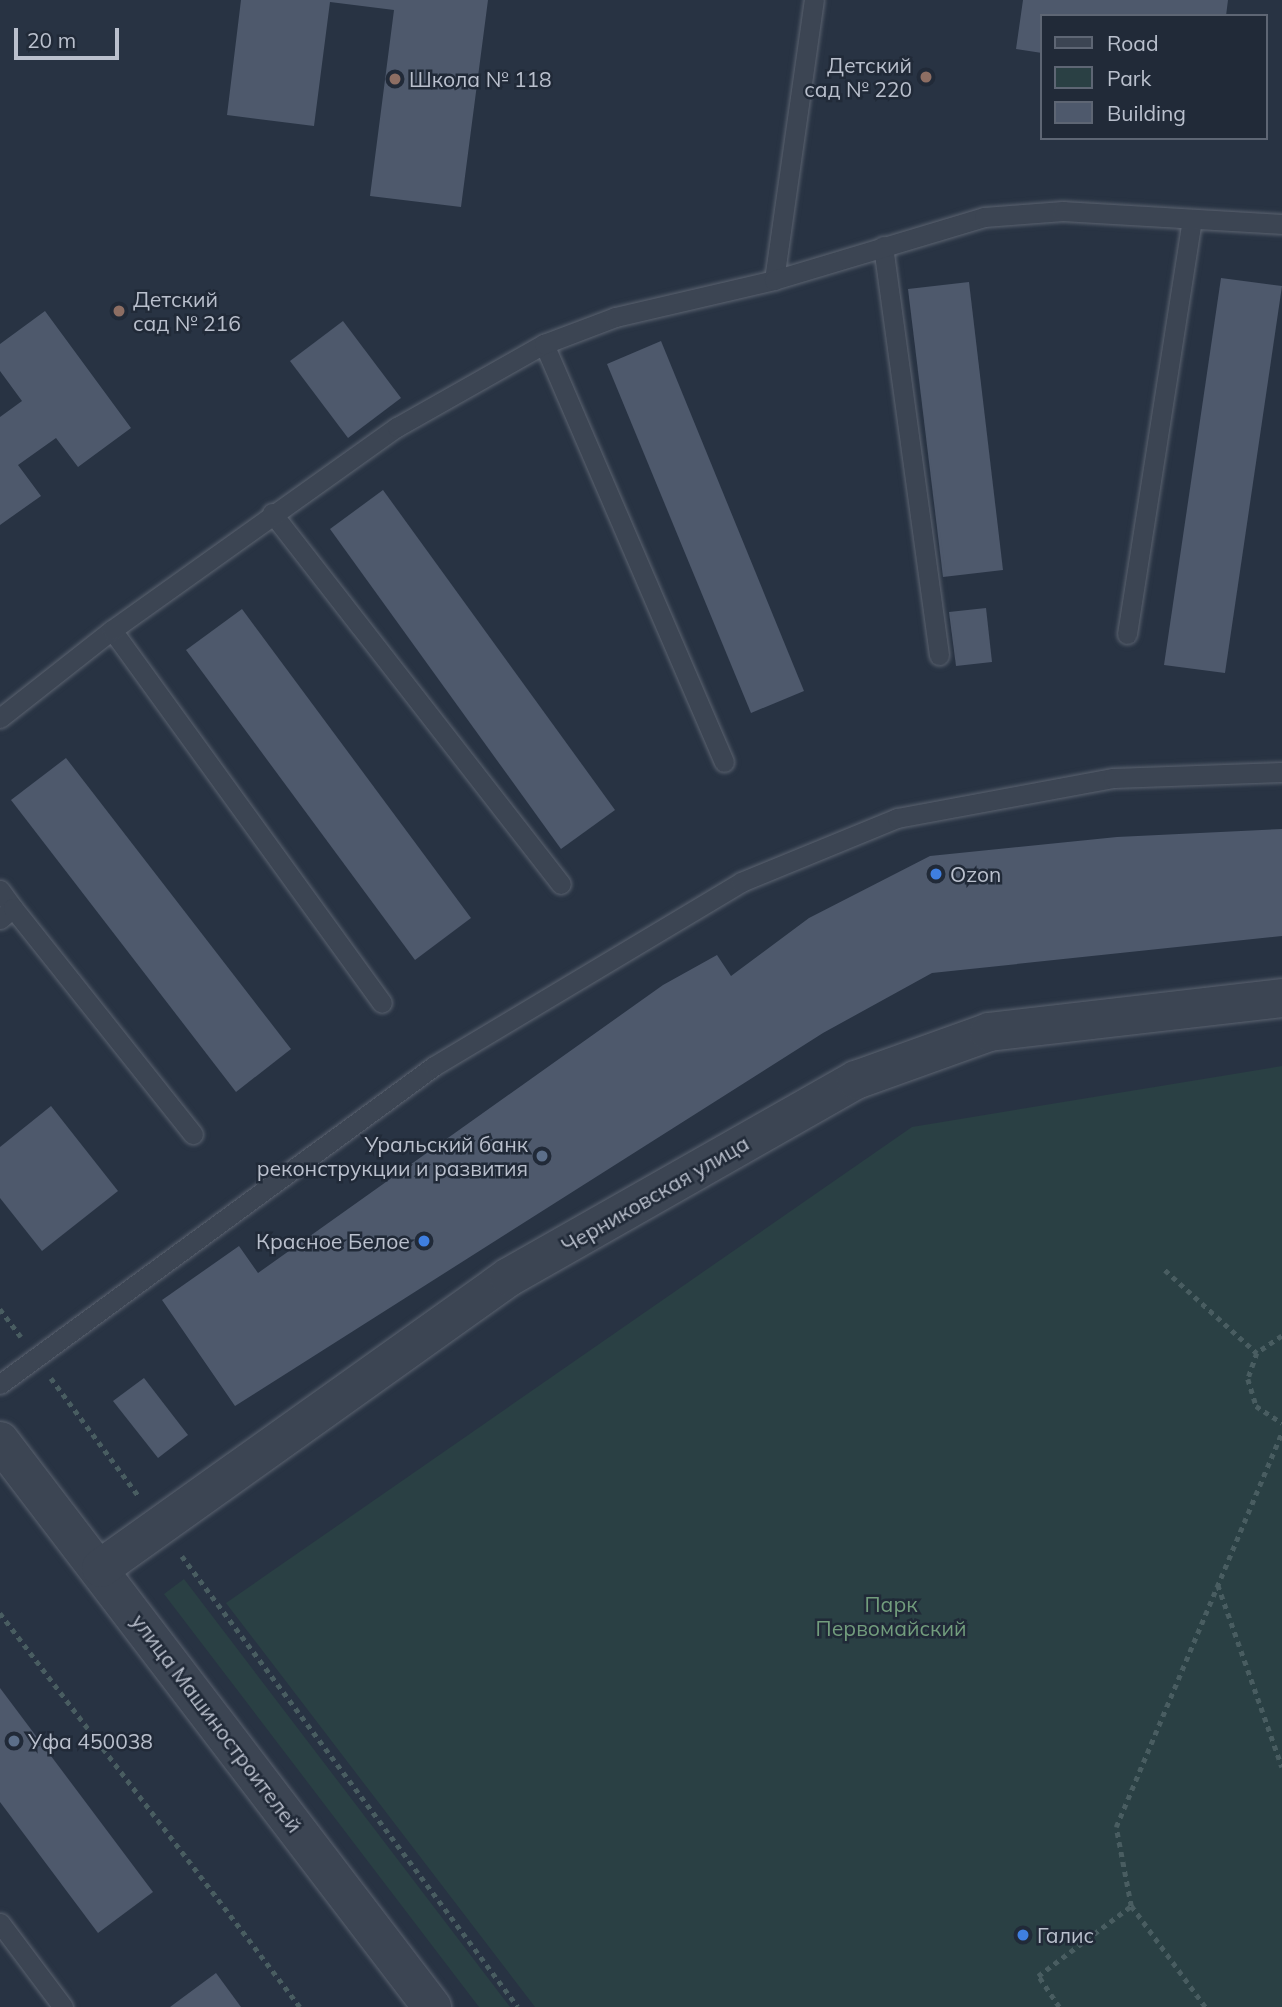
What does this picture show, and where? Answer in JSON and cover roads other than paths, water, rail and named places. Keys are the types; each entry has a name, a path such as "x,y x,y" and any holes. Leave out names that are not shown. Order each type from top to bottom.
{"street":[{"name":"Черниковская улица","path":"101,1567 509,1278 856,1080 989,1032 1282,998"},
{"name":"улица Машиностроителей","path":"0,1441 101,1567 432,2007"}],"lane":[{"path":"774,280 814,0"},
{"path":"0,718 112,630 272,513 397,427 544,344 615,317 774,280 883,246 998,216 1063,211 1282,225"},
{"path":"1127,634 1192,219"},
{"path":"883,246 939,655"},
{"path":"544,344 724,762"},
{"path":"272,513 561,884"},
{"path":"112,630 382,1003"},
{"path":"0,1384 256,1191 433,1066 741,882 897,818 1114,778 1282,772"},
{"path":"0,890 7,914 193,1134"},
{"path":"0,1923 60,2006"}],"place":[{"name":"Детский сад № 220","path":"926,77"},
{"name":"Школа № 118","path":"395,79"},
{"name":"Детский сад № 216","path":"119,311"},
{"name":"Ozon","path":"936,874"},
{"name":"Уральский банк реконструкции и развития","path":"542,1156"},
{"name":"Красное Белое","path":"424,1241"},
{"name":"Уфа 450038","path":"14,1741"},
{"name":"Галис","path":"1023,1935"}],"park label":[{"name":"Парк Первомайский","path":"891,1616"}]}
